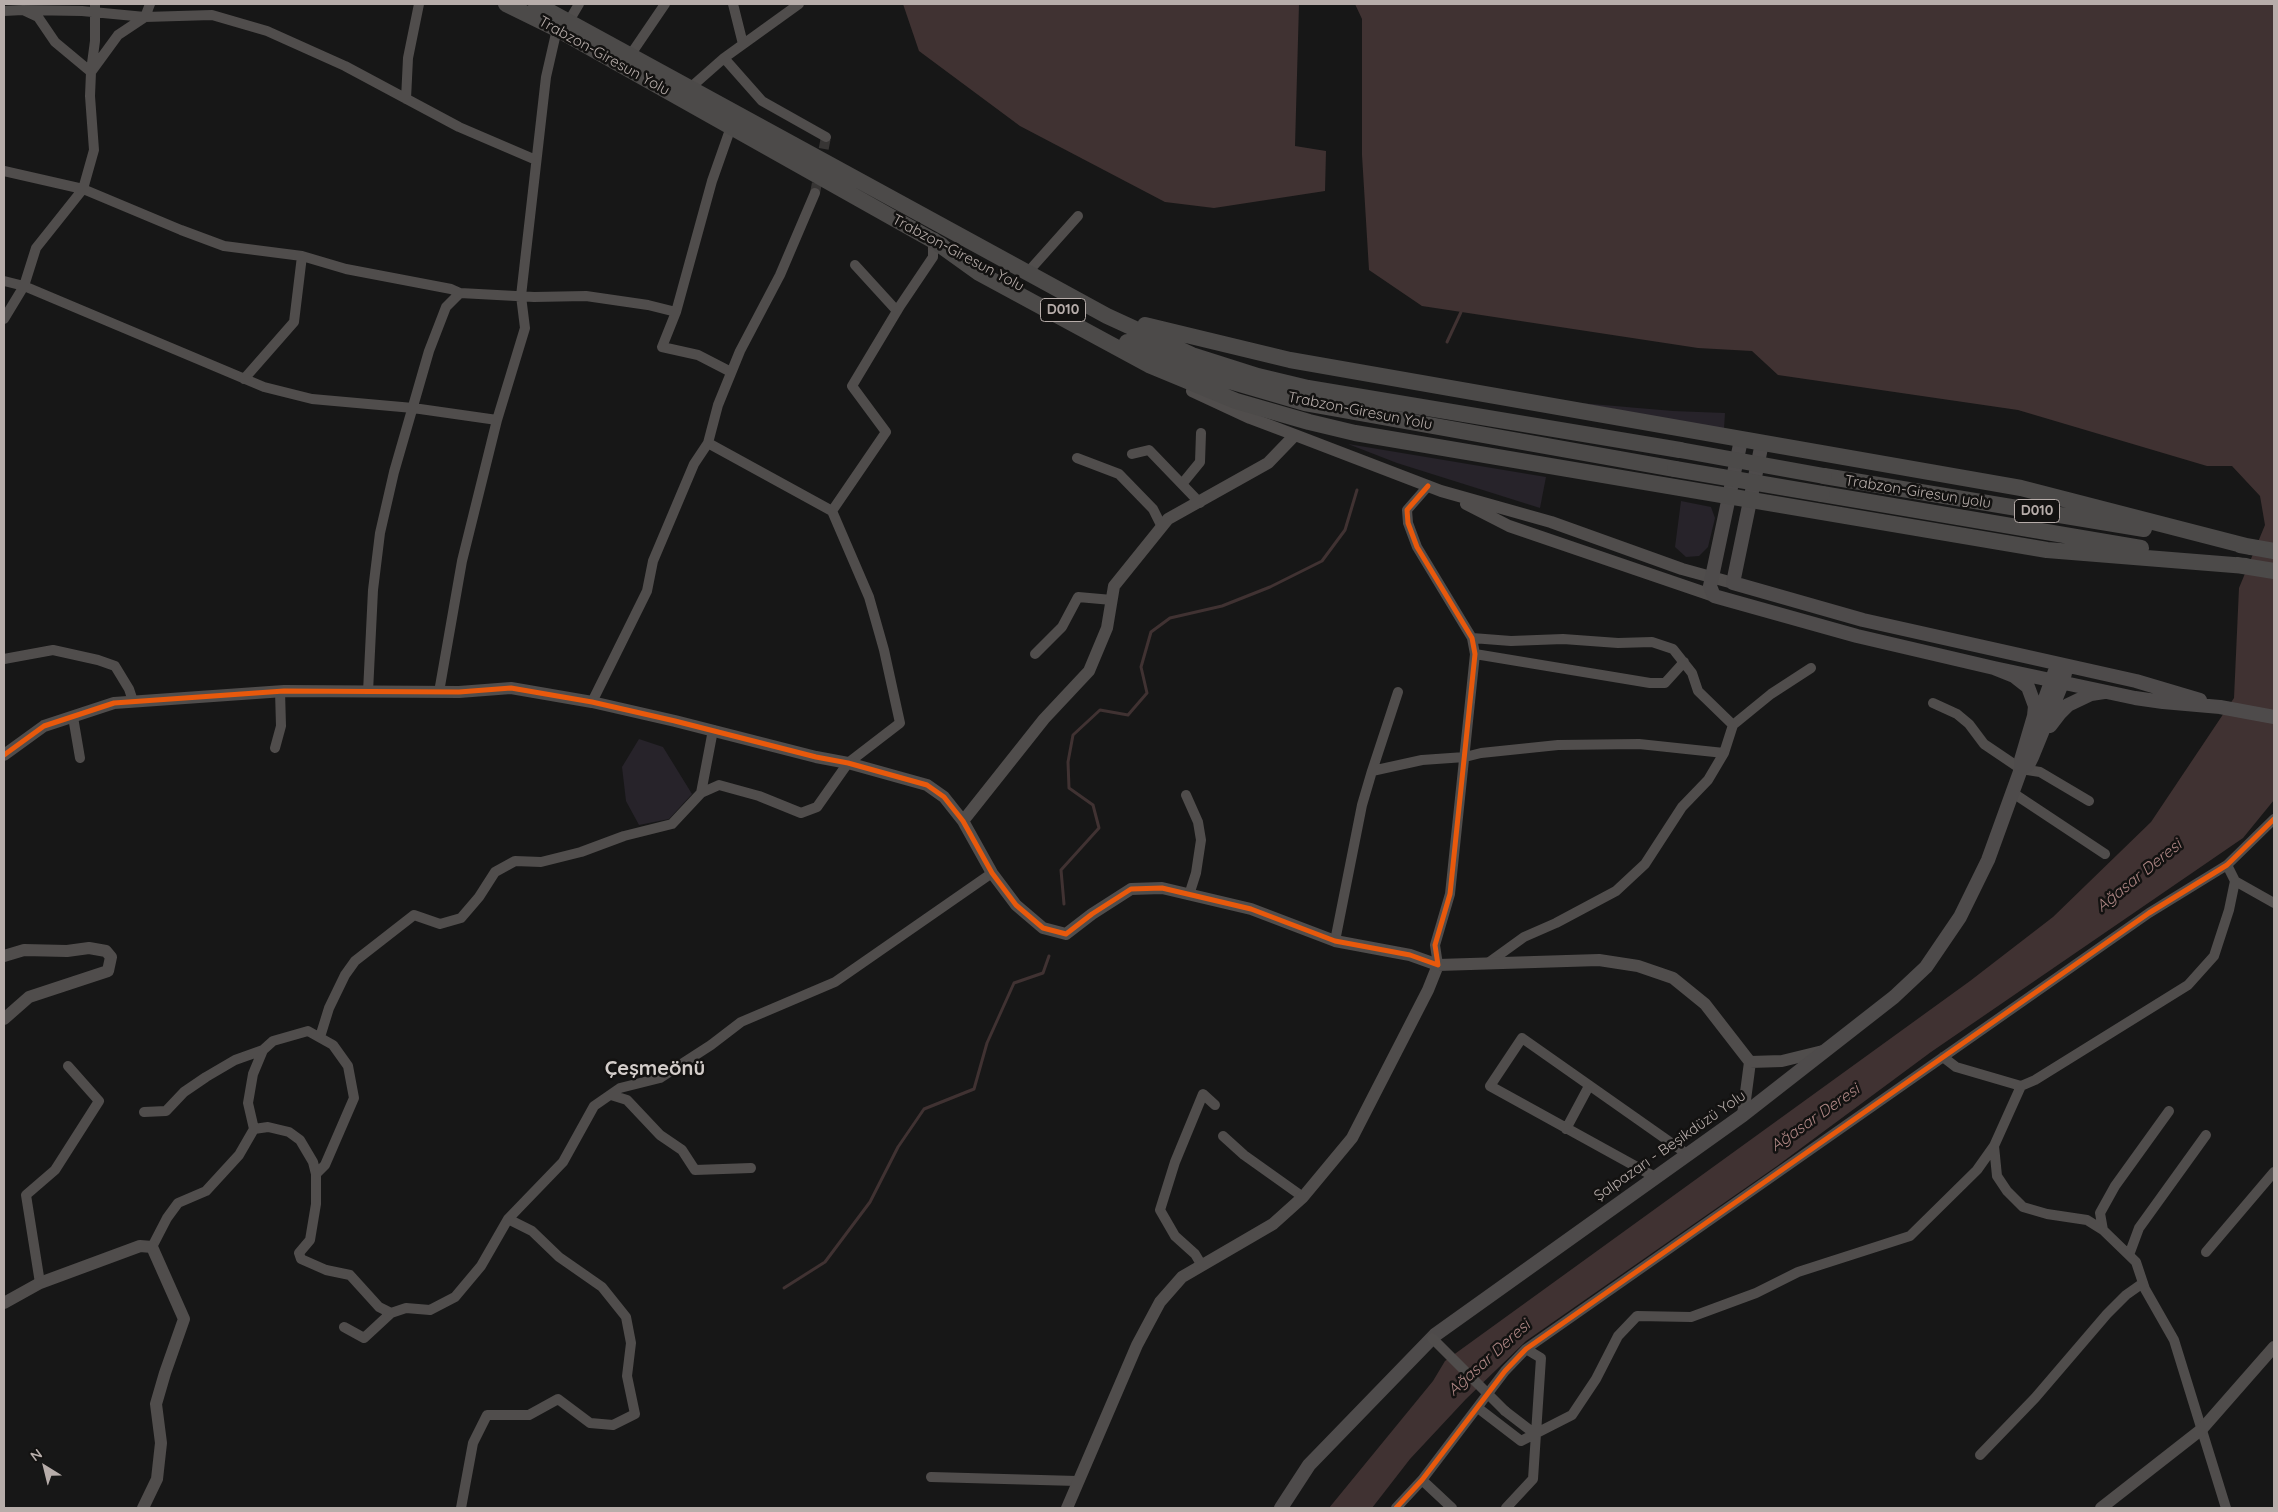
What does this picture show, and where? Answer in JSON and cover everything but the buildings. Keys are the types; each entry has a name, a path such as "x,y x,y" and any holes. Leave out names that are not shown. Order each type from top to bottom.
{"highway":[{"name":"Trabzon-Giresun Yolu","path":"506,4 563,25 631,54 1106,316 1192,355 1258,376 1308,388 1680,450"},
{"name":"Trabzon-Giresun Yolu","path":"536,4 563,25 731,127 933,240 1128,343 1185,368 1305,403 1676,469 2246,566"},
{"path":"933,240 979,274 1148,365 1236,401 1309,422 1355,433 2047,550 2246,566"},
{"path":"1106,316 1290,360 2021,488 2250,546"},
{"name":"Trabzon-Giresun yolu","path":"1680,450 2274,551"},
{"name":"D010","path":"2246,566 2274,571"}],"main road":[{"path":"1741,440 1710,586 1714,596 1857,636 1994,668 2163,702 2220,707 2274,717"},
{"path":"1762,443 1752,501 1734,583 1863,620 2145,683 2220,707"},
{"path":"2030,751 2058,680 2065,673 2064,665"},
{"path":"1994,668 2023,682 2033,696 2034,716 2028,765 2021,769"},
{"path":"2030,751 2060,713 2081,698 2108,691"},
{"name":"Şalpazarı - Beşikdüzü Yolu","path":"1281,1508 1309,1465 1432,1338 1654,1177 1744,1115 1894,997 1926,967 1960,917 1988,860 2021,769"}],"street":[{"path":"91,72 118,35 145,17 150,4"},
{"path":"406,99 408,58 419,4"},
{"path":"440,692 462,560 497,420 525,328 521,296 546,77 563,25 579,4"},
{"path":"631,54 665,4"},
{"path":"733,4 743,44"},
{"path":"690,88 724,58 799,4"},
{"path":"4,319 24,286 36,248 83,189 94,150 90,96 95,41 95,8"},
{"path":"4,11 95,8 145,17 212,15 267,31 345,66 459,127 536,160"},
{"path":"22,10 38,17 55,42 91,72"},
{"path":"724,58 762,101 826,137"},
{"path":"731,127 712,181 676,312 662,346 698,355 731,372"},
{"path":"4,171 83,189 224,246 302,256 346,269 451,289 460,293 521,296 586,296 648,304 676,312"},
{"path":"592,702 647,591 653,561 694,464 708,443 718,405 731,372 780,275 815,192"},
{"path":"1028,272 1078,216"},
{"path":"832,511 886,432 852,386 897,311 933,257 933,240"},
{"path":"244,379 294,322 302,256"},
{"path":"855,265 897,311"},
{"path":"4,281 24,286 264,387 312,400 413,408 497,420"},
{"path":"1013,292 1030,304 1140,367 1250,418 1441,491 1551,522 1682,569 1734,583"},
{"path":"368,692 373,590 380,533 394,472 429,351 446,307 460,293"},
{"path":"1182,484 1200,462 1201,434"},
{"path":"963,821 1044,719 1089,671 1107,628 1114,586 1168,519 1200,503 1268,463 1295,435"},
{"path":"320,1037 329,1008 345,975 356,961 414,916 440,924 461,918 479,897 495,872 515,861 541,862 581,852 624,836 672,824 701,793 719,785 759,796 801,813 817,807 848,763 900,723 884,650 869,597 832,511 708,443"},
{"path":"1132,454 1150,450 1200,503"},
{"path":"1077,458 1119,474 1153,509 1162,527"},
{"path":"1067,1508 1137,1345 1160,1302 1182,1277 1201,1264 1273,1224 1303,1197 1352,1138 1428,990 1438,965 1435,945 1450,894 1475,654 1472,638 1417,548 1408,523 1407,510 1428,486"},
{"path":"1441,491 1509,526 1714,596"},
{"path":"1035,654 1062,627 1078,597 1112,600"},
{"path":"1472,638 1510,641 1563,639 1618,643 1652,642 1673,650 1692,674 1698,691 1733,725"},
{"path":"4,659 53,650 98,660 115,666 133,701"},
{"path":"1475,654 1650,683 1665,683 1684,662"},
{"path":"1488,963 1524,937 1556,923 1616,891 1645,864 1682,807 1708,780 1724,753 1733,725 1771,694 1811,668"},
{"path":"4,755 44,726 114,703 133,701 280,691 440,692 511,688 592,702 713,730 816,757 848,763 927,785 944,798 963,821 992,873 1016,905 1043,928 1066,934 1130,889 1162,888 1250,909 1335,940 1410,955 1438,965 1599,960 1638,966 1673,978 1705,1004 1750,1062 1744,1115"},
{"path":"275,748 281,726 280,691"},
{"path":"1335,940 1362,805 1398,692"},
{"path":"1933,702 1957,714 1969,724 1984,744 2021,769 2040,772 2089,801"},
{"path":"73,717 80,758"},
{"path":"701,793 713,730"},
{"path":"1372,771 1422,760 1465,758 1481,753 1558,745 1671,746 1724,753"},
{"path":"2013,793 2105,854"},
{"path":"1186,795 1198,822 1201,840 1196,873 1189,895"},
{"path":"1396,1508 1422,1480 1506,1371 1526,1349 2149,913 2227,865 2274,819"},
{"path":"2227,865 2235,881 2274,903"},
{"path":"344,1327 364,1338 391,1313 406,1308 430,1310 455,1296 481,1266 508,1219 563,1162 594,1106 620,1088 660,1078 711,1045 741,1022 834,982 992,873"},
{"path":"1944,1056 1956,1067 2021,1086 2035,1080 2188,985 2214,956 2229,910 2235,881"},
{"path":"4,956 24,950 88,948 106,951 111,957 108,971 29,997 4,1019"},
{"path":"144,1112 166,1111 184,1092 235,1060 263,1050 273,1041 308,1031 333,1045 348,1066 354,1098 325,1165 316,1174"},
{"path":"1654,1177 1566,1130 1490,1086 1522,1038 1687,1154"},
{"path":"1750,1062 1782,1061 1829,1049"},
{"path":"152,1247 167,1218 178,1203 206,1191 239,1155 254,1129 248,1103 253,1074 263,1050"},
{"path":"40,1283 26,1195 55,1170 98,1101 68,1066"},
{"path":"1566,1130 1589,1086"},
{"path":"1478,1408 1521,1441 1572,1415 1596,1379 1618,1336 1637,1316 1691,1317 1756,1293 1798,1272 1910,1236 1977,1170 1994,1146 2021,1086"},
{"path":"1201,1264 1195,1254 1175,1236 1160,1210 1175,1162 1203,1094 1216,1105"},
{"path":"611,1095 627,1100 660,1135 682,1150 696,1170 750,1168"},
{"path":"2103,1230 2100,1213 2115,1186 2169,1111"},
{"path":"254,1129 268,1127 289,1132 300,1140 313,1162 316,1174 316,1204 310,1240 299,1253 301,1259 326,1270 350,1276 379,1307 391,1313"},
{"path":"2129,1255 2139,1228 2206,1135"},
{"path":"1224,1136 1244,1155 1303,1197"},
{"path":"1994,1146 1997,1176 2007,1192 2023,1207 2047,1214 2087,1220 2103,1230 2136,1262 2143,1282 2174,1340 2226,1508"},
{"path":"2206,1252 2274,1172"},
{"path":"461,1508 473,1443 487,1415 529,1415 558,1399 590,1423 613,1425 635,1414 627,1376 631,1343 626,1317 602,1287 559,1256 532,1231 508,1219"},
{"path":"4,1303 40,1283 140,1246 152,1247"},
{"path":"143,1508 157,1479 161,1443 156,1404 164,1372 184,1319 152,1247"},
{"path":"1980,1455 2035,1398 2107,1314 2126,1295 2143,1282"},
{"path":"1432,1338 1505,1410 1535,1434"},
{"path":"2101,1508 2202,1430 2274,1348"},
{"path":"1506,1508 1533,1479 1542,1358 1526,1349"},
{"path":"930,1477 1077,1481"},
{"path":"1422,1480 1452,1508"}],"shaded area":[{"path":"1580,403 1673,411 1725,413 1724,429"},
{"path":"1348,444 1546,477 1540,508 1397,463"},
{"path":"1681,501 1711,507 1715,518 1708,547 1699,556 1686,557 1675,547"},
{"path":"639,739 663,747 692,794 669,819 639,825 626,801 622,767"}],"water":[{"path":"903,4 1299,4 1295,146 1326,151 1325,191 1214,208 1165,202 1020,126 919,51"},
{"name":"Ağasar Deresi","path":"1355,4 2274,4 2274,800 2243,838 1931,1052 1777,1166 1526,1341 1466,1399 1410,1459 1372,1508 1329,1508 1433,1381 1445,1361 1970,981 2053,917 2151,822 2234,698 2239,588 2265,525 2260,496 2232,466 2207,466 2018,410 1778,375 1752,351 1698,348 1422,306 1369,270 1362,155 1362,19"}],"waterway":[{"path":"1447,342 1461,312"},
{"path":"1064,904 1061,870 1099,828 1093,805 1069,788 1068,762 1073,735 1100,710 1128,715 1147,693 1141,667 1151,632 1170,618 1222,606 1270,587 1322,561 1345,530 1357,490"},
{"path":"784,1288 825,1262 870,1202 898,1147 924,1109 974,1089 987,1043 1014,983 1043,973 1049,956"}],"tunnel":[{"path":"815,193 826,137"}],"cycle path":[{"path":"4,755 44,726 114,703 284,691 459,692 511,688 592,702 675,721 816,757 848,763 927,785 944,797 963,821 992,873 1016,905 1043,928 1066,934 1092,914 1131,889 1162,888 1251,909 1335,941 1410,955 1438,965 1435,945 1450,894 1475,654 1472,638 1417,547 1408,523 1407,510 1428,486"},
{"path":"1396,1508 1422,1480 1505,1371 1526,1349 2149,913 2227,865 2274,819"}],"district":[{"name":"Çeşmeönü","path":"655,1069"}]}
